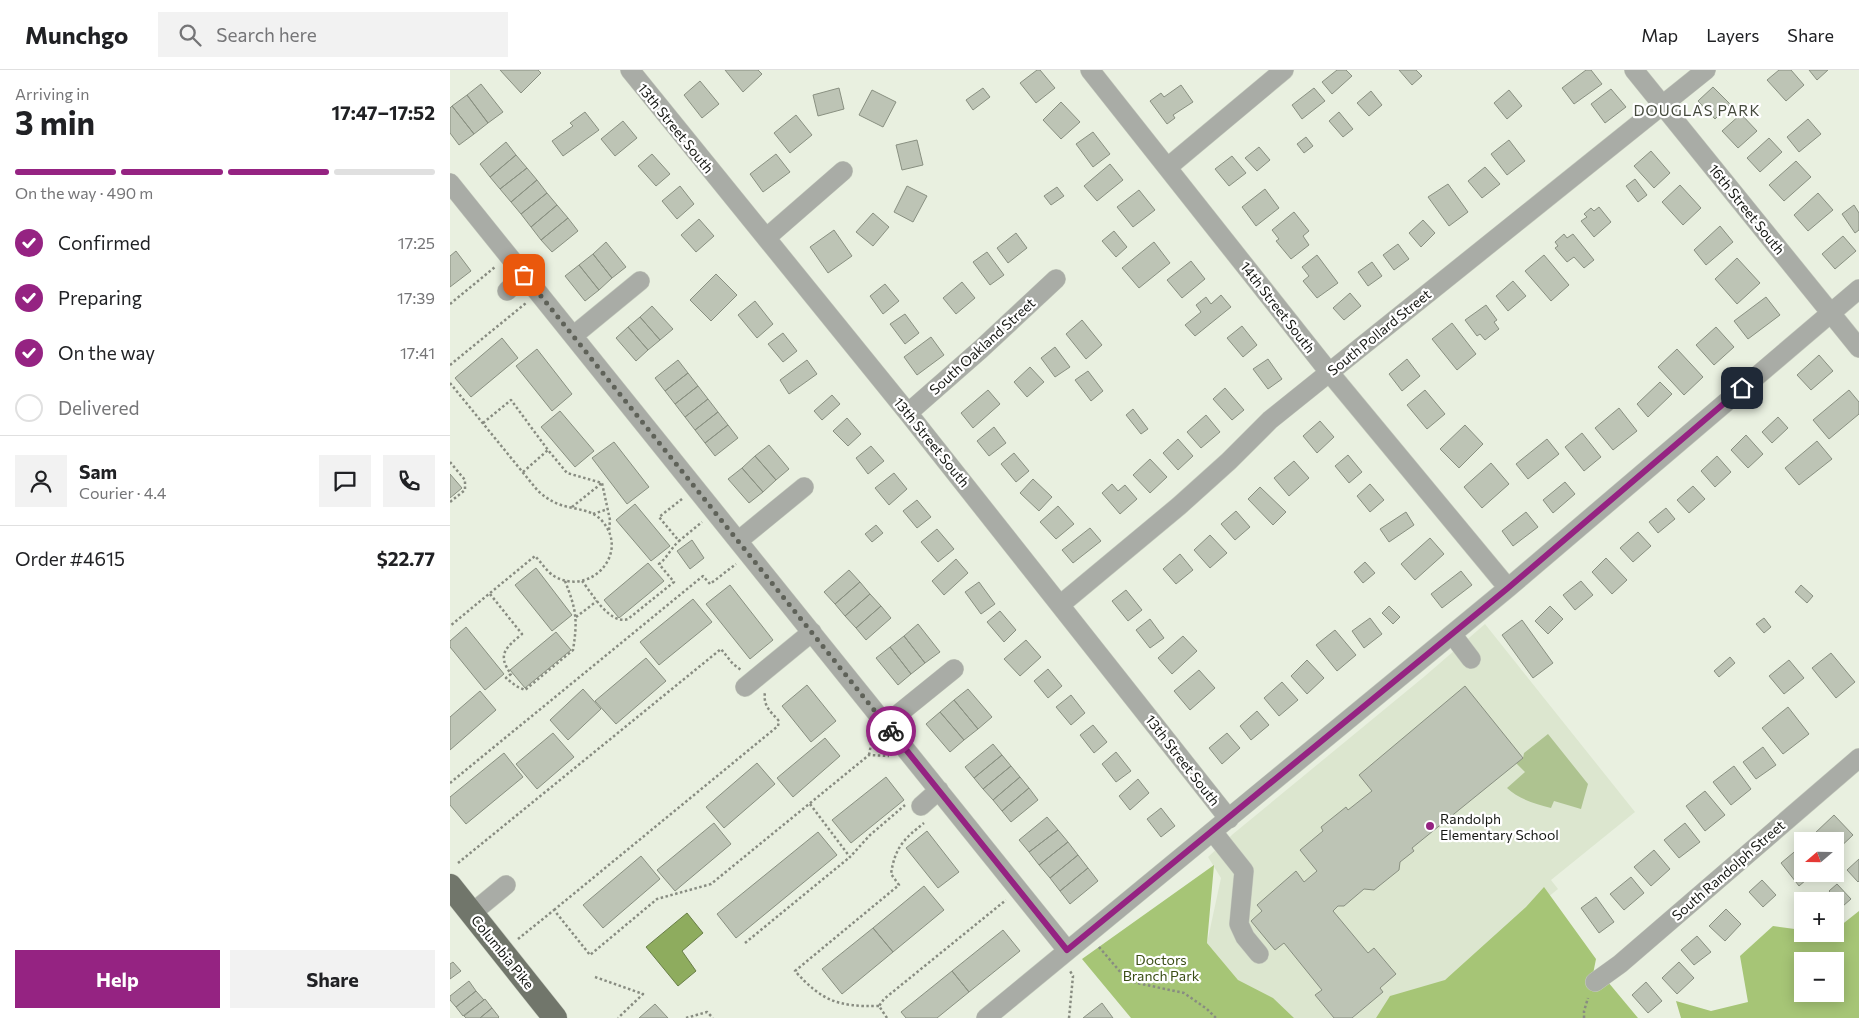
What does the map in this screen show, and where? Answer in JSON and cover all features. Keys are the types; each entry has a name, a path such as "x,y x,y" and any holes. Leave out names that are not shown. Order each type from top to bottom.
{"main road":[{"name":"Columbia Pike","path":"450,886 555,1018"}],"street":[{"name":"14th Street South","path":"1090,70 1329,372 1508,588"},
{"path":"1168,167 1284,70"},
{"name":"16th Street South","path":"1634,70 1859,348"},
{"name":"South Pollard Street","path":"1060,605 1179,506 1229,461 1270,420 1706,70"},
{"name":"13th Street South","path":"636,72 766,238 908,413 1229,818"},
{"path":"766,238 843,171"},
{"path":"450,183 812,632 879,729 939,790 1067,950"},
{"path":"507,291 524,275"},
{"name":"South Oakland Street","path":"908,413 981,349 1056,279"},
{"path":"573,336 640,281"},
{"path":"986,1018 1508,588 1859,290"},
{"path":"738,541 804,487"},
{"path":"746,678 812,632"},
{"path":"1452,634 1471,659"},
{"path":"879,729 954,669"},
{"name":"South Randolph Street","path":"1595,982 1620,964 1859,758"},
{"path":"919,810 939,790"},
{"path":"1213,832 1244,871 1239,924 1245,937 1259,954"},
{"path":"472,913 506,885"}],"path":[{"path":"450,304 496,266"},
{"path":"450,365 526,303"},
{"path":"450,383 538,491 549,499 593,514 604,522 612,547 609,561 602,571 576,582 553,575 535,556 450,626"},
{"path":"483,423 511,400 567,473 602,483"},
{"path":"523,472 548,450"},
{"path":"450,462 465,480 465,490 450,502"},
{"path":"572,508 602,483"},
{"path":"602,483 610,520 608,531"},
{"path":"679,541 659,517 683,498"},
{"path":"593,514 608,509"},
{"path":"582,581 609,615 617,620 628,619 674,582 659,564 666,558 670,549 702,522"},
{"path":"450,784 703,576 710,584 736,564"},
{"path":"490,594 522,634 507,647 504,654 504,665 511,674 506,678 524,690 573,650 576,634 575,608 565,580"},
{"path":"576,617 597,600"},
{"path":"458,863 721,649 733,664 742,670 746,678"},
{"path":"518,939 778,726 779,721 768,709 764,701 765,692 769,688"},
{"path":"554,910 590,955 657,899 711,884 869,755 879,729"},
{"path":"869,755 890,756"},
{"path":"810,804 850,857"},
{"path":"746,943 850,857 870,835 919,810"},
{"path":"879,1006 852,1006 834,1002 819,995 795,970 899,885 891,874 897,850 919,810"},
{"path":"879,1006 1006,900"},
{"path":"1099,947 1128,981 1184,993 1207,1008 1216,1018"},
{"path":"1069,970 1074,976 1069,1018"},
{"path":"595,976 643,994 618,1018"},
{"path":"1584,1018 1584,1011 1595,982"},
{"path":"879,1006 887,1018"},
{"path":"686,1018 707,1012 713,1018"}],"shaded area":[{"name":"Randolph Elementary School","path":"1485,624 1635,812 1551,880 1558,889 1398,1018 1273,1018 1263,1010 1207,943 1221,878 1208,857 1233,834 1425,676"},
{"path":"1548,734 1588,784 1581,809 1554,801 1551,808 1533,803 1507,788 1525,772 1516,763 1523,758 1524,753"},
{"path":"687,913 703,933 682,951 696,971 678,986 646,947"}],"green space":[{"name":"Doctors Branch Park","path":"1214,865 1207,943 1238,980 1273,998 1294,1018 1131,1018 1082,959"},
{"path":"1544,887 1596,959 1591,984 1608,982 1638,1018 1376,1018 1390,996 1445,980 1526,907"},
{"path":"1859,911 1859,1018 1681,1018 1676,1001 1711,1011 1748,1002 1740,956 1773,926 1794,929 1794,942 1844,942 1844,923"}],"building":[{"path":"500,70 538,70 541,73 521,93"},
{"path":"725,70 758,70 762,74 743,92"},
{"path":"1037,70 1040,70 1055,88 1036,103 1020,83"},
{"path":"1337,70 1346,70 1352,76 1332,94 1322,82"},
{"path":"1399,70 1416,70 1422,76 1412,85"},
{"path":"1586,70 1591,70 1602,84 1574,104 1562,88"},
{"path":"1779,70 1791,70 1804,85 1786,101 1767,80"},
{"path":"1809,70 1828,70 1817,80"},
{"path":"700,81 719,104 702,118 684,95"},
{"path":"481,84 503,112 488,123 467,95"},
{"path":"1181,85 1193,102 1173,115 1175,118 1167,124 1150,101 1161,93 1164,97"},
{"path":"1713,87 1730,104 1715,119 1698,101"},
{"path":"839,88 844,109 818,116 813,95"},
{"path":"983,88 990,97 973,110 966,100"},
{"path":"1314,88 1325,101 1302,119 1292,105"},
{"path":"1611,89 1626,107 1605,123 1591,104"},
{"path":"872,90 896,102 883,127 859,115"},
{"path":"1509,90 1522,106 1507,119 1494,103"},
{"path":"1371,91 1382,105 1369,116 1357,103"},
{"path":"467,95 488,123 474,134 452,106"},
{"path":"1061,102 1080,122 1061,139 1043,120"},
{"path":"452,106 474,134 459,145 450,133 450,108"},
{"path":"585,112 599,130 563,156 552,141 573,126 570,123"},
{"path":"1339,112 1353,129 1343,137 1329,121"},
{"path":"1741,114 1757,131 1738,148 1722,131"},
{"path":"796,115 812,135 790,153 774,133"},
{"path":"1808,119 1821,134 1799,152 1787,137"},
{"path":"623,121 637,138 615,156 601,139"},
{"path":"1093,132 1110,154 1093,167 1076,144"},
{"path":"1306,137 1313,146 1304,153 1297,144"},
{"path":"1769,138 1782,152 1760,172 1747,158"},
{"path":"917,140 923,165 902,170 896,145"},
{"path":"1509,140 1525,161 1507,175 1491,154"},
{"path":"506,142 516,155 490,177 480,164"},
{"path":"1259,147 1270,160 1257,171 1245,158"},
{"path":"1651,151 1670,173 1654,188 1634,166"},
{"path":"652,154 670,174 656,186 638,166"},
{"path":"776,154 790,172 763,192 750,174"},
{"path":"516,155 527,168 500,189 490,177"},
{"path":"1232,156 1246,173 1229,186 1215,169"},
{"path":"1796,161 1811,177 1784,201 1769,185"},
{"path":"1110,164 1123,180 1097,201 1084,186"},
{"path":"1485,167 1500,184 1482,198 1468,181"},
{"path":"527,168 537,180 511,202 500,189"},
{"path":"1635,179 1647,195 1638,202 1626,186"},
{"path":"537,180 547,193 521,214 511,202"},
{"path":"1448,184 1468,212 1449,226 1428,197"},
{"path":"1680,185 1701,208 1683,225 1662,202"},
{"path":"680,186 694,204 677,219 662,201"},
{"path":"907,186 927,196 913,222 894,212"},
{"path":"1057,187 1064,196 1051,205 1044,196"},
{"path":"1265,189 1279,208 1256,226 1242,207"},
{"path":"1139,190 1155,210 1133,227 1117,207"},
{"path":"547,193 557,205 531,227 521,214"},
{"path":"1818,193 1833,210 1808,231 1794,215"},
{"path":"557,205 568,218 541,240 531,227"},
{"path":"1854,205 1859,213 1859,230 1855,233 1842,214"},
{"path":"1599,207 1611,222 1594,237 1581,221 1587,217 1584,214 1591,208 1594,211"},
{"path":"1294,212 1309,231 1303,236 1309,245 1291,259 1276,241 1279,239 1272,230"},
{"path":"873,213 889,227 873,246 856,232"},
{"path":"568,218 578,231 552,252 541,240"},
{"path":"699,219 714,236 696,252 681,235"},
{"path":"1423,220 1435,233 1421,247 1409,233"},
{"path":"1720,226 1733,242 1706,265 1694,250"},
{"path":"834,230 852,256 828,273 810,247"},
{"path":"1114,231 1127,247 1116,257 1102,241"},
{"path":"1016,233 1027,248 1008,263 997,248"},
{"path":"1564,234 1567,238 1573,234 1594,260 1584,268 1574,257 1567,262 1555,248 1558,246 1555,242"},
{"path":"1843,236 1856,251 1835,269 1822,254"},
{"path":"606,242 626,267 612,278 593,254"},
{"path":"1154,242 1170,263 1139,288 1122,268"},
{"path":"1398,244 1409,259 1394,270 1383,255"},
{"path":"456,251 471,271 450,287 450,256"},
{"path":"987,252 1004,275 990,285 973,262"},
{"path":"593,254 612,278 599,290 579,265"},
{"path":"1317,255 1338,283 1317,298 1303,281 1309,276 1302,267"},
{"path":"1544,255 1569,285 1551,301 1525,271"},
{"path":"1737,258 1760,283 1737,304 1715,279"},
{"path":"1191,261 1205,279 1182,298 1167,280"},
{"path":"1372,262 1382,276 1368,286 1358,272"},
{"path":"579,265 599,290 585,301 565,276"},
{"path":"716,274 737,295 711,321 690,300"},
{"path":"1513,281 1526,296 1508,311 1496,296"},
{"path":"962,282 975,298 956,314 943,298"},
{"path":"885,284 899,301 883,314 870,296"},
{"path":"1350,293 1361,306 1344,320 1333,308"},
{"path":"1221,295 1231,307 1195,336 1185,325 1201,312 1196,305 1206,297 1211,304"},
{"path":"1766,297 1780,315 1748,339 1734,321"},
{"path":"755,301 773,324 757,338 738,315"},
{"path":"1486,305 1497,320 1494,322 1499,329 1485,340 1480,334 1477,336 1465,320"},
{"path":"652,306 673,329 660,340 640,317"},
{"path":"905,314 919,333 905,344 890,324"},
{"path":"640,317 660,340 648,350 628,327"},
{"path":"1082,320 1102,345 1086,359 1066,334"},
{"path":"1452,323 1476,354 1457,370 1432,339"},
{"path":"1242,326 1257,345 1243,357 1227,338"},
{"path":"628,327 648,350 636,361 616,338"},
{"path":"1716,327 1734,347 1714,365 1696,345"},
{"path":"783,333 797,351 783,362 768,344"},
{"path":"931,337 944,355 917,375 904,357"},
{"path":"502,338 518,358 471,397 455,378"},
{"path":"1055,347 1070,367 1055,377 1041,358"},
{"path":"537,349 572,394 552,411 516,366"},
{"path":"1677,349 1703,377 1684,395 1658,367"},
{"path":"1819,355 1833,371 1811,390 1797,375"},
{"path":"1268,359 1282,379 1268,389 1253,369"},
{"path":"1407,359 1420,376 1402,391 1389,374"},
{"path":"678,360 688,373 665,391 655,378"},
{"path":"807,360 817,374 789,394 780,380"},
{"path":"1030,367 1044,382 1027,397 1014,382"},
{"path":"1088,371 1103,391 1091,401 1075,380"},
{"path":"688,373 698,386 675,404 665,391"},
{"path":"1660,382 1672,394 1648,417 1637,404"},
{"path":"698,386 708,399 685,417 675,404"},
{"path":"1225,388 1244,410 1232,420 1213,399"},
{"path":"988,390 1000,404 973,428 961,413"},
{"path":"1425,390 1445,414 1427,429 1407,405"},
{"path":"1849,390 1859,402 1859,414 1829,439 1813,420"},
{"path":"832,395 840,404 822,420 814,411"},
{"path":"708,399 718,412 695,430 685,417"},
{"path":"1619,408 1637,431 1613,450 1595,428"},
{"path":"1133,409 1148,429 1141,434 1126,415"},
{"path":"560,411 594,451 575,467 541,427"},
{"path":"718,412 728,425 705,443 695,430"},
{"path":"1206,415 1220,432 1201,448 1187,432"},
{"path":"1778,417 1788,428 1772,443 1762,432"},
{"path":"847,418 861,434 848,446 833,431"},
{"path":"1320,421 1334,437 1317,453 1303,436"},
{"path":"728,425 738,438 715,456 705,443"},
{"path":"1465,425 1483,444 1459,468 1440,449"},
{"path":"994,427 1006,443 989,456 977,441"},
{"path":"1582,433 1601,457 1584,471 1565,447"},
{"path":"1746,435 1763,454 1748,468 1731,450"},
{"path":"1178,439 1193,456 1178,470 1163,453"},
{"path":"1547,439 1559,454 1528,479 1516,464"},
{"path":"1817,441 1832,459 1799,485 1785,468"},
{"path":"614,442 649,487 627,504 592,458"},
{"path":"769,445 789,469 776,480 755,456"},
{"path":"871,446 884,461 868,474 856,458"},
{"path":"1014,453 1029,471 1016,482 1001,464"},
{"path":"1348,455 1362,472 1349,483 1335,466"},
{"path":"755,456 776,480 763,492 742,468"},
{"path":"1717,456 1731,472 1715,487 1701,471"},
{"path":"1150,459 1167,477 1150,493 1133,475"},
{"path":"1294,461 1309,478 1289,496 1274,478"},
{"path":"1491,463 1509,484 1482,508 1464,487"},
{"path":"742,468 763,492 749,503 728,479"},
{"path":"894,473 907,489 889,505 875,488"},
{"path":"450,474 462,488 450,498"},
{"path":"1033,479 1052,497 1039,511 1020,493"},
{"path":"1565,482 1575,494 1553,513 1543,500"},
{"path":"1112,484 1118,491 1125,485 1137,499 1120,514 1102,493"},
{"path":"1370,484 1384,500 1370,512 1357,496"},
{"path":"1693,486 1705,499 1689,513 1677,500"},
{"path":"1260,487 1286,512 1273,525 1248,499"},
{"path":"917,500 931,517 917,528 903,511"},
{"path":"635,504 670,546 651,561 616,520"},
{"path":"1058,506 1074,524 1056,539 1040,522"},
{"path":"1666,508 1675,519 1658,533 1649,522"},
{"path":"1236,511 1250,527 1235,540 1221,524"},
{"path":"1406,512 1414,525 1389,542 1380,529"},
{"path":"1526,512 1538,527 1513,546 1502,531"},
{"path":"876,525 883,533 872,542 865,534"},
{"path":"1090,528 1101,541 1073,563 1062,550"},
{"path":"937,529 954,549 938,562 921,542"},
{"path":"1638,532 1651,546 1633,562 1620,548"},
{"path":"1210,535 1227,553 1210,568 1194,550"},
{"path":"1430,538 1444,554 1415,580 1401,564"},
{"path":"692,540 704,558 690,569 677,551"},
{"path":"1180,554 1193,570 1176,584 1163,569"},
{"path":"1606,558 1627,580 1612,594 1592,572"},
{"path":"956,559 968,573 944,595 932,581"},
{"path":"1365,562 1375,573 1363,583 1354,572"},
{"path":"648,563 664,581 619,618 604,600"},
{"path":"536,568 572,615 552,631 515,585"},
{"path":"849,570 860,582 835,604 824,592"},
{"path":"1461,571 1472,585 1442,608 1431,594"},
{"path":"1581,581 1593,595 1575,610 1563,595"},
{"path":"860,582 870,594 845,616 835,604"},
{"path":"979,582 995,604 981,614 965,592"},
{"path":"730,585 773,640 750,659 706,604"},
{"path":"1801,585 1813,596 1807,603 1795,592"},
{"path":"1126,590 1142,610 1128,621 1112,601"},
{"path":"870,594 881,606 856,628 845,616"},
{"path":"693,599 712,622 659,665 640,642"},
{"path":"881,606 891,618 866,640 856,628"},
{"path":"1389,606 1400,617 1393,624 1382,613"},
{"path":"1550,606 1563,619 1548,634 1535,621"},
{"path":"1000,611 1016,630 1004,642 987,622"},
{"path":"1370,618 1382,634 1364,648 1352,631"},
{"path":"1764,618 1771,627 1764,633 1756,624"},
{"path":"1150,619 1164,638 1150,648 1136,630"},
{"path":"1522,620 1553,663 1533,678 1502,635"},
{"path":"918,624 940,652 925,663 904,636"},
{"path":"466,627 504,674 485,690 450,647 450,641"},
{"path":"1335,630 1356,655 1337,671 1316,645"},
{"path":"556,632 571,650 525,688 510,670"},
{"path":"904,636 925,663 911,674 890,647"},
{"path":"1183,636 1197,651 1172,674 1158,658"},
{"path":"1026,640 1041,657 1020,676 1004,659"},
{"path":"890,647 911,674 898,685 876,658"},
{"path":"1831,653 1855,682 1836,698 1812,668"},
{"path":"1730,657 1735,663 1719,677 1714,671"},
{"path":"646,658 666,681 616,724 595,701"},
{"path":"1307,660 1324,678 1307,694 1291,676"},
{"path":"1789,660 1804,678 1784,694 1769,676"},
{"path":"1048,669 1062,686 1048,698 1034,681"},
{"path":"1199,670 1215,688 1190,710 1174,691"},
{"path":"1282,682 1298,700 1279,716 1264,698"},
{"path":"807,685 836,721 811,742 782,706"},
{"path":"1465,686 1523,758 1412,848 1414,851 1400,862 1399,870 1374,890 1364,889 1344,906 1338,906 1333,911 1368,953 1374,948 1396,974 1380,988 1383,992 1352,1018 1334,1018 1315,995 1322,990 1284,943 1275,950 1251,921 1262,911 1257,905 1296,871 1304,882 1317,871 1300,850 1323,831 1321,827 1346,807 1348,810 1372,791 1359,775"},
{"path":"583,689 601,709 568,740 550,720"},
{"path":"968,689 992,717 978,729 954,700"},
{"path":"480,691 496,710 450,750 450,717"},
{"path":"1071,695 1085,713 1071,725 1056,707"},
{"path":"954,700 978,729 964,740 940,712"},
{"path":"1788,707 1809,734 1783,754 1762,728"},
{"path":"1257,711 1269,725 1251,740 1240,726"},
{"path":"940,712 964,740 950,752 926,724"},
{"path":"1093,725 1107,742 1094,753 1080,735"},
{"path":"553,733 574,757 537,789 516,764"},
{"path":"1227,733 1240,748 1222,764 1209,748"},
{"path":"825,738 840,756 793,797 777,778"},
{"path":"993,744 1002,755 974,778 965,767"},
{"path":"1763,747 1776,765 1756,779 1743,762"},
{"path":"1116,752 1131,771 1116,782 1102,764"},
{"path":"504,753 523,777 466,824 450,805 450,797"},
{"path":"1002,755 1011,766 983,789 974,778"},
{"path":"757,763 775,784 724,828 706,807"},
{"path":"1011,766 1020,777 993,800 983,789"},
{"path":"1734,766 1751,789 1731,805 1713,782"},
{"path":"886,777 904,800 851,843 832,820"},
{"path":"1020,777 1029,788 1002,811 993,800"},
{"path":"1138,779 1149,793 1130,810 1119,796"},
{"path":"1029,788 1038,800 1011,822 1002,811"},
{"path":"1705,791 1725,815 1705,831 1686,806"},
{"path":"1161,808 1175,826 1161,837 1147,819"},
{"path":"1834,815 1853,835 1844,844 1844,832 1816,832"},
{"path":"1047,817 1058,830 1029,852 1019,840"},
{"path":"714,823 731,844 675,891 657,870"},
{"path":"1685,823 1700,842 1679,858 1664,840"},
{"path":"1058,830 1068,842 1039,865 1029,852"},
{"path":"927,831 959,872 938,888 906,848"},
{"path":"818,832 837,855 736,938 717,914"},
{"path":"1068,842 1078,855 1050,878 1039,865"},
{"path":"1654,850 1670,869 1651,886 1634,867"},
{"path":"1794,852 1794,880 1781,863"},
{"path":"1078,855 1088,868 1060,891 1050,878"},
{"path":"641,856 660,879 603,928 583,905"},
{"path":"1859,859 1859,881 1858,882 1847,870"},
{"path":"1088,868 1098,881 1070,904 1060,891"},
{"path":"1631,877 1644,893 1624,910 1610,894"},
{"path":"1762,880 1776,895 1763,907 1749,892"},
{"path":"1837,884 1851,899 1844,905 1844,892 1829,891"},
{"path":"924,886 944,910 893,952 873,928"},
{"path":"1596,897 1614,922 1599,933 1581,908"},
{"path":"1726,909 1741,924 1725,941 1709,926"},
{"path":"873,928 893,952 842,994 822,969"},
{"path":"1003,930 1020,951 969,992 952,971"},
{"path":"1697,936 1711,952 1694,965 1681,950"},
{"path":"453,962 461,971 450,979 450,964"},
{"path":"1679,962 1694,978 1677,994 1662,978"},
{"path":"952,971 969,992 937,1018 906,1018 901,1012"},
{"path":"469,981 476,991 456,1007 450,1000 450,996"},
{"path":"1646,982 1662,1001 1648,1013 1632,995"},
{"path":"476,991 484,1000 463,1016 456,1007"},
{"path":"485,999 492,1008 480,1018 466,1018 464,1016"},
{"path":"1102,1003 1113,1018 1083,1018"},
{"path":"655,1004 668,1018 639,1018"},
{"path":"492,1008 498,1018 480,1018"}],"way so far":[{"path":"524,275 891,731"}],"place":[{"name":"Randolph Elementary School","path":"1430,826"}],"district":[{"name":"DOUGLAS PARK","path":"1697,110"}],"route":[{"path":"891,731 1067,950 1508,588 1742,388"}]}
